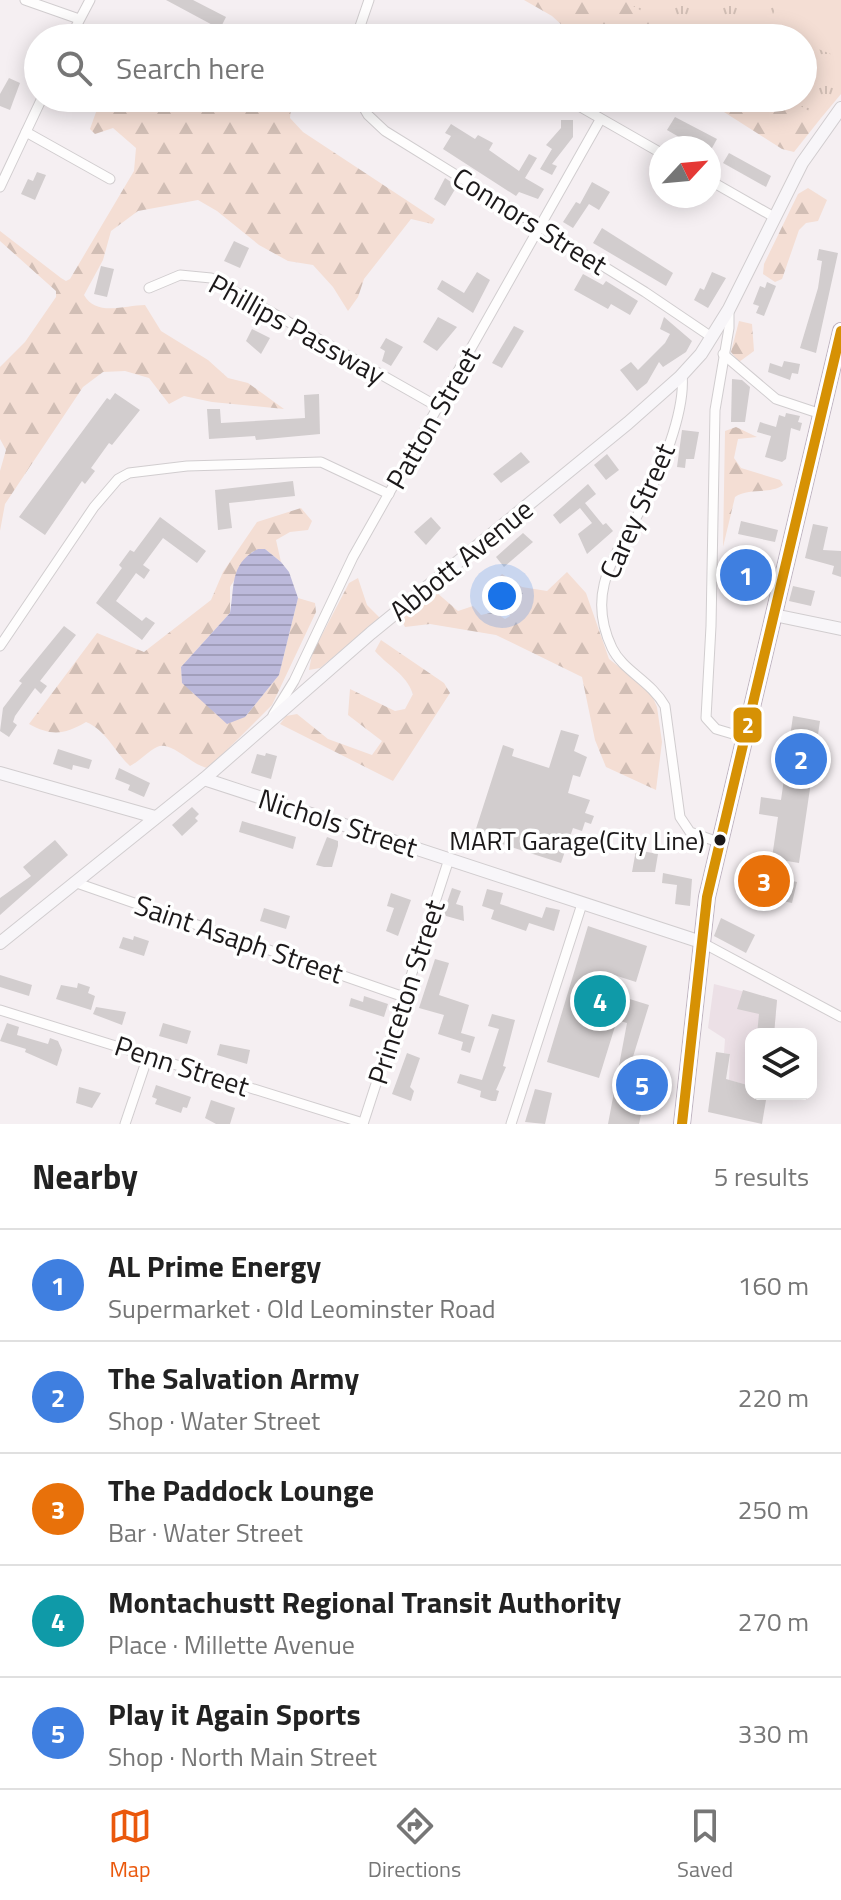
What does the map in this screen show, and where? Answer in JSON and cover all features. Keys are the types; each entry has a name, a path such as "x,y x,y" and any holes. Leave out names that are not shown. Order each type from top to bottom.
{"highway":[{"path":"682,1124 701,942 718,842 841,331"}],"main road":[{"name":"Abbott Avenue","path":"0,943 204,779 271,718 628,423 682,374 701,354 729,309 802,163 841,108"},
{"path":"774,615 841,629"},
{"path":"2,776 155,817"},
{"name":"Nichols Street","path":"204,779 701,942"}],"street":[{"path":"25,0 79,19"},
{"path":"77,24 90,0"},
{"path":"361,24 369,0"},
{"path":"0,187 35,112"},
{"name":"Connors Street","path":"366,112 385,131 710,336"},
{"path":"587,112 649,147"},
{"name":"Patton Street","path":"271,718 294,681 316,630 389,494 600,120"},
{"path":"26,132 110,179"},
{"path":"721,187 774,217"},
{"name":"Phillips Passway","path":"149,288 176,276 211,278 440,408"},
{"path":"729,309 713,446 711,626 706,718 716,729 743,737"},
{"path":"723,354 776,399 821,414"},
{"name":"Carey Street","path":"682,374 684,393 676,421 645,503 608,565 603,602 606,631 618,658 646,680 665,706 680,817 690,832 718,842"},
{"path":"0,646 94,507 118,479 136,471 321,462 389,494"},
{"name":"Princeton Street","path":"363,1124 449,859"},
{"name":"Saint Asaph Street","path":"74,882 404,997"},
{"path":"511,1124 582,904"},
{"path":"701,942 841,1017"},
{"name":"Penn Street","path":"0,1010 363,1124"},
{"path":"125,1124 148,1056"}],"shaded area":[{"path":"258,549 265,549 281,562 289,572 298,598 279,675 245,717 227,724 182,683 181,667 230,613 238,569"},
{"path":"714,984 777,1000 775,1028 745,1028 745,1084 729,1080 730,1054 724,1053 725,1039 708,1028"}],"green space":[{"path":"524,0 713,0 733,24 561,24"},
{"path":"623,0 841,0 841,94 821,118 811,112 817,112 817,24 663,24"},
{"path":"780,0 841,0 841,58 817,49 817,24 769,22"},
{"path":"96,112 291,112 290,118 303,132 435,219 432,224 411,219 364,279 358,297 348,311 333,287 313,265 288,261 259,245 217,211 198,200 138,211 111,231 103,260 84,295 89,302 103,308 145,305 161,331 208,360 228,378 248,383 284,409 184,396 169,404 149,378 125,371 103,372 83,387 5,504 0,531 0,471 6,450 0,439 0,367 25,342 56,297 56,291 0,241 0,231 61,278 66,281 70,279 134,171 136,148 113,128 95,134 90,129"},
{"path":"724,112 815,112 821,118 794,152 782,149"},
{"path":"808,188 827,200 818,221 806,223 799,230 782,279 775,282 763,274 764,264 798,194"},
{"path":"739,321 752,324 754,351 739,362 731,352"},
{"path":"736,427 757,437 738,439 734,458 741,468 780,480 783,485 735,497 723,547 725,431"},
{"path":"301,508 312,521 308,530 290,532 276,540 281,562 265,549 252,552 230,587 230,613 181,667 182,683 245,717 279,675 298,598 315,603 316,612 272,705 209,768 163,746 153,749 130,766 104,735 86,722 58,732 44,731 29,724 97,633 144,652 211,600 223,572 257,522"},
{"path":"567,572 586,593 609,659 650,691 657,707 662,742 656,790 606,767 595,740 582,677 496,635 430,624 405,627 403,623 403,618 436,592 458,611 473,606 481,615 494,612 505,619 510,616 491,585 502,574 522,587 547,591"},
{"path":"358,578 367,605 380,618 320,668 309,670 312,654 349,583"},
{"path":"381,640 444,683 450,693 393,781 280,724 286,716 297,714 328,739 372,755 382,741 348,715 350,689 395,711 405,709 413,694 402,676 375,651"}],"building":[{"path":"166,0 193,0 226,17 222,24 211,24"},
{"path":"9,78 20,83 10,110 0,106 0,94"},
{"path":"675,117 711,136 677,136 667,130"},
{"path":"561,120 573,120 573,137 552,164 557,166 552,175 540,169 552,149 546,145 561,128"},
{"path":"451,124 475,139 478,135 493,143 489,150 519,171 529,154 537,158 525,178 544,189 538,199 519,192 516,196 443,149 451,136 445,133"},
{"path":"729,153 771,176 766,187 723,163"},
{"path":"37,172 46,175 35,200 21,194 28,179 33,181"},
{"path":"445,178 457,186 445,206 434,199"},
{"path":"592,182 610,192 599,210 589,204 573,228 563,222 576,202 580,204"},
{"path":"602,228 673,273 666,286 593,243"},
{"path":"234,241 249,248 240,268 224,261"},
{"path":"819,249 838,253 816,353 800,348 818,288 822,261 817,260"},
{"path":"101,266 114,269 107,297 94,294"},
{"path":"477,272 490,280 473,313 437,289 442,280 464,293"},
{"path":"712,272 726,278 708,308 694,300 700,288 704,290"},
{"path":"583,274 603,285 606,281 638,301 630,315 611,304 608,309 574,290"},
{"path":"767,282 776,286 764,316 756,313 759,306 753,304 760,286 765,288"},
{"path":"438,317 457,327 437,351 423,342"},
{"path":"664,317 692,341 686,352 663,367 659,362 647,383 637,391 620,370 631,362 638,370 665,343 670,334 660,329"},
{"path":"514,326 524,331 502,368 492,363"},
{"path":"252,329 270,338 261,354 246,341"},
{"path":"386,338 403,347 391,366 382,361 385,351 380,348"},
{"path":"784,361 800,364 798,374 792,373 790,380 768,372 770,363 782,367"},
{"path":"732,379 742,380 750,387 745,422 731,422"},
{"path":"115,393 140,410 112,445 109,443 91,468 95,471 85,484 82,481 45,535 19,517 107,398 110,400"},
{"path":"319,394 320,434 256,440 255,436 209,439 207,409 220,409 221,423 305,418 304,395"},
{"path":"786,413 800,416 798,422 802,423 800,431 791,428 786,459 782,462 765,457 771,436 757,432 760,422 776,427 779,415 785,417"},
{"path":"682,430 699,432 694,459 686,459 685,468 677,467"},
{"path":"521,452 530,462 501,483 493,474"},
{"path":"607,454 619,470 606,480 594,465"},
{"path":"293,481 295,496 229,503 232,528 218,530 215,490"},
{"path":"588,484 596,494 585,503 603,525 606,523 613,531 587,554 578,534 592,523 580,508 560,524 553,515"},
{"path":"160,517 206,551 197,563 163,538 143,565 150,570 144,579 136,573 116,601 142,621 146,617 155,623 142,640 96,603 122,568 119,565 130,550 134,552"},
{"path":"431,517 441,528 426,545 414,532"},
{"path":"741,521 778,530 775,542 738,534"},
{"path":"813,524 828,527 823,550 841,551 841,577 832,574 834,566 805,558"},
{"path":"523,533 533,542 504,567 496,557"},
{"path":"736,563 761,569 756,587 750,591 737,588 732,581"},
{"path":"793,586 815,591 811,606 789,601"},
{"path":"64,626 76,635 40,681 47,686 41,694 35,688 15,716 13,722 17,725 9,737 0,731 3,708 22,683 19,681"},
{"path":"793,716 820,721 799,863 781,860 777,877 797,882 792,903 750,894 754,868 770,871 778,817 759,814 761,797 781,800"},
{"path":"561,730 579,735 574,751 587,757 580,777 573,775 568,793 590,800 585,813 594,816 591,824 585,822 582,831 573,828 561,863 474,835 503,745 514,749 512,756 549,768"},
{"path":"58,749 92,760 89,769 73,765 72,770 53,764"},
{"path":"266,753 277,756 271,779 251,773 257,754 265,756"},
{"path":"119,768 150,783 144,797 128,790 130,785 115,779"},
{"path":"192,807 199,814 195,818 198,821 182,836 172,825"},
{"path":"242,821 296,837 293,849 239,832"},
{"path":"327,837 338,841 332,867 316,865"},
{"path":"55,840 68,855 0,915 0,898 31,876 23,867"},
{"path":"636,850 658,854 655,872 632,872"},
{"path":"663,873 692,879 690,906 675,904 677,885 662,883"},
{"path":"452,888 461,891 456,904 463,906 464,921 446,916 444,911"},
{"path":"487,889 503,893 500,904 542,918 546,907 560,910 554,931 529,923 526,931 491,919 494,910 482,906"},
{"path":"391,893 411,900 398,936 386,931 394,908 387,906"},
{"path":"264,908 290,916 286,929 260,921"},
{"path":"721,918 755,935 746,953 714,936"},
{"path":"588,926 647,946 636,982 614,975 610,987 620,996 649,1005 632,1060 652,1064 639,1124 608,1124 627,1023 617,1020 599,1078 547,1062"},
{"path":"134,936 149,941 144,956 119,948 123,937 133,940"},
{"path":"435,959 449,963 439,995 469,1005 461,1033 475,1037 470,1053 461,1050 463,1042 438,1034 444,1015 419,1008"},
{"path":"0,975 32,985 29,996 0,987"},
{"path":"78,983 90,987 88,993 95,996 91,1010 56,999 61,985 77,988"},
{"path":"743,990 777,1000 775,1028 758,1028 759,1014 737,1009"},
{"path":"364,996 388,1004 384,1017 349,1006 351,998 363,1002"},
{"path":"96,1007 126,1012 122,1025 93,1014"},
{"path":"492,1014 515,1020 503,1066 506,1067 496,1090 499,1091 496,1101 480,1097 481,1091 457,1083 460,1074 482,1080 499,1029 488,1026"},
{"path":"7,1023 19,1027 17,1035 48,1044 50,1038 58,1041 62,1050 57,1066 25,1052 26,1049 0,1041"},
{"path":"163,1023 191,1031 187,1044 159,1036"},
{"path":"220,1044 250,1050 247,1064 217,1055"},
{"path":"716,1052 730,1054 726,1079 745,1084 745,1100 766,1100 762,1124 708,1112"},
{"path":"407,1053 420,1058 410,1087 414,1091 411,1101 392,1094"},
{"path":"156,1085 191,1097 187,1108 183,1107 181,1113 155,1104 157,1099 152,1097"},
{"path":"79,1087 101,1093 92,1108 76,1103"},
{"path":"535,1089 552,1093 545,1124 525,1122"},
{"path":"211,1100 235,1108 230,1124 216,1124 205,1118"}],"transit line":[{"name":"2","path":"682,1124 707,897 841,331"}],"place":[{"name":"AL Prime Energy","path":"746,575"},
{"name":"The Salvation Army","path":"801,759"},
{"name":"MART Garage(City Line)","path":"720,840"},
{"name":"The Paddock Lounge","path":"764,881"},
{"name":"Montachustt Regional Transit Authority","path":"600,1001"},
{"name":"Play it Again Sports","path":"642,1085"}]}
